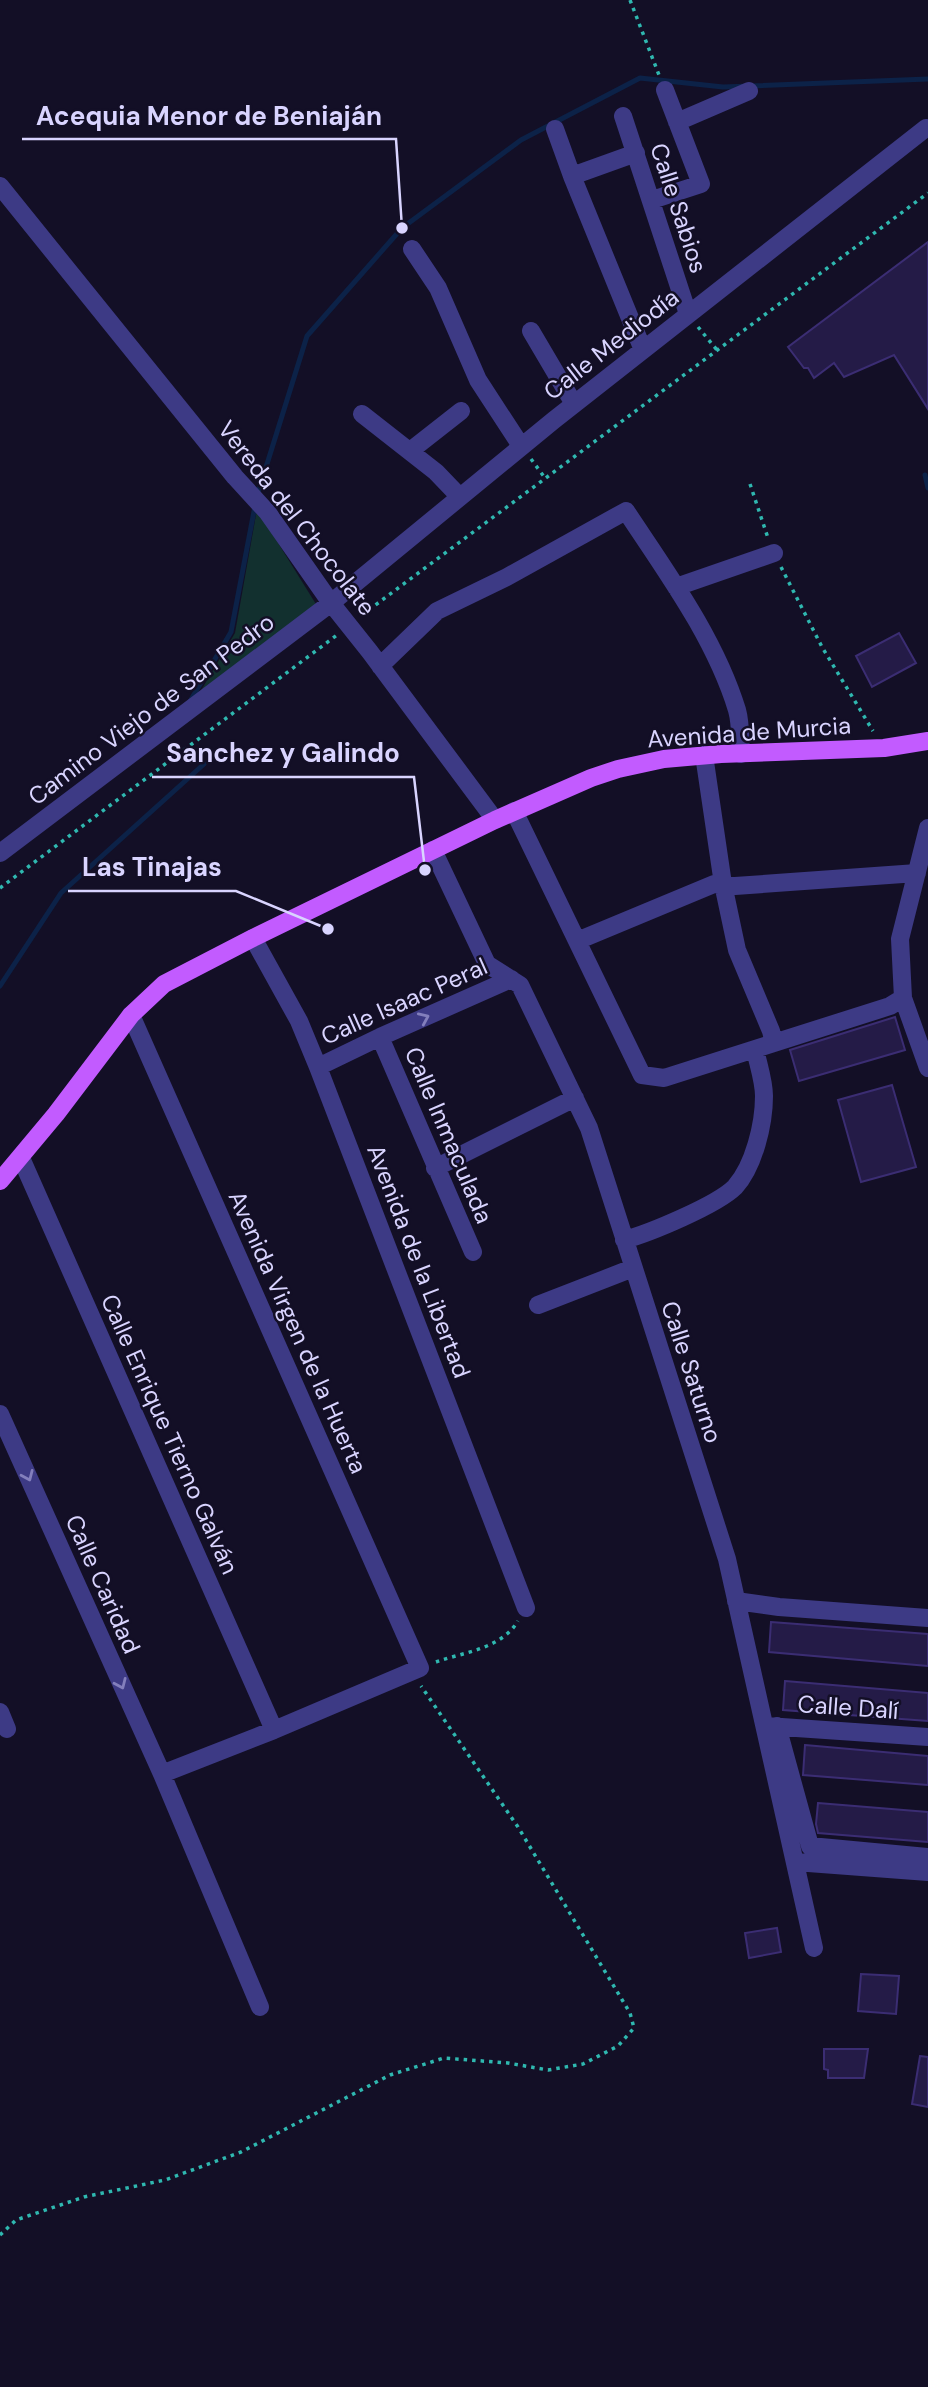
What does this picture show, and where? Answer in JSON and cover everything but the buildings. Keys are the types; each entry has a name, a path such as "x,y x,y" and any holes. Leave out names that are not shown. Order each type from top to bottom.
{"main road":[{"name":"Avenida de Murcia","path":"0,1181 21,1158 131,1015 171,980 495,820 618,769 664,759 884,748 928,741"}],"street":[{"path":"652,200 701,184 665,90"},
{"path":"677,122 749,92"},
{"name":"Calle Sabios","path":"623,116 688,314"},
{"name":"Calle Mediodía","path":"331,603 521,446 926,128"},
{"path":"555,129 643,350"},
{"path":"572,176 636,153"},
{"name":"Vereda del Chocolate","path":"0,186 235,477 268,513 331,603 495,820"},
{"path":"412,249 438,288 478,380 521,446"},
{"path":"531,331 574,404"},
{"path":"410,452 461,411"},
{"path":"362,414 436,472 460,496"},
{"path":"380,666 437,611 507,577 626,511 676,587 716,658 737,712 741,754"},
{"path":"676,587 774,553"},
{"name":"Camino Viejo de San Pedro","path":"0,853 331,603"},
{"path":"704,755 723,884 737,950 774,1043"},
{"path":"514,811 642,1074 664,1078 890,1006 903,998"},
{"path":"928,828 900,939 903,998 928,1068"},
{"name":"Calle Saturno","path":"433,850 487,964 520,985 589,1128 727,1559 770,1726 814,1948"},
{"path":"577,941 714,884 735,886 918,873"},
{"name":"Avenida de la Libertad","path":"253,938 299,1021 318,1067 526,1608"},
{"name":"Calle Isaac Peral","path":"318,1067 511,979"},
{"name":"Avenida Virgen de la Huerta","path":"131,1015 415,1669"},
{"name":"Calle Inmaculada","path":"380,1037 473,1252"},
{"path":"624,1240 642,1235 696,1210 734,1188 754,1158 760,1129 764,1096 755,1049"},
{"path":"435,1168 575,1098"},
{"name":"Calle Enrique Tierno Galván","path":"21,1158 274,1730"},
{"path":"538,1305 633,1268"},
{"name":"Calle Caridad","path":"0,1414 162,1774 260,2007"},
{"path":"736,1601 779,1607 928,1618"},
{"path":"162,1774 274,1730 415,1669"},
{"path":"0,1712 7,1729"},
{"path":"770,1726 810,1846 928,1857"},
{"name":"Calle Dalí","path":"770,1726 928,1737"},
{"path":"795,1862 928,1871"}],"path":[{"path":"630,0 665,90"},
{"path":"0,888 928,193"},
{"path":"688,314 717,350"},
{"path":"750,484 774,553 822,647 884,748"},
{"path":"0,2235 16,2220 84,2197 165,2180 241,2152 390,2075 444,2058 508,2063 548,2070 583,2064 618,2046 634,2028 631,2013 518,1827 415,1669 481,1650 513,1630 526,1608"}],"green space":[{"path":"257,509 319,609 193,704 235,633"}],"waterway":[{"path":"257,496 307,336 402,228 521,140 640,78 723,87 928,79"},
{"path":"925,475 928,488"},
{"path":"189,703 231,632 255,506"},
{"path":"0,986 61,893 204,764"}],"place":[{"name":"Acequia Menor de Beniaján","path":"402,228"},
{"name":"Sanchez y Galindo","path":"425,870"},
{"name":"Las Tinajas","path":"328,929"}]}
